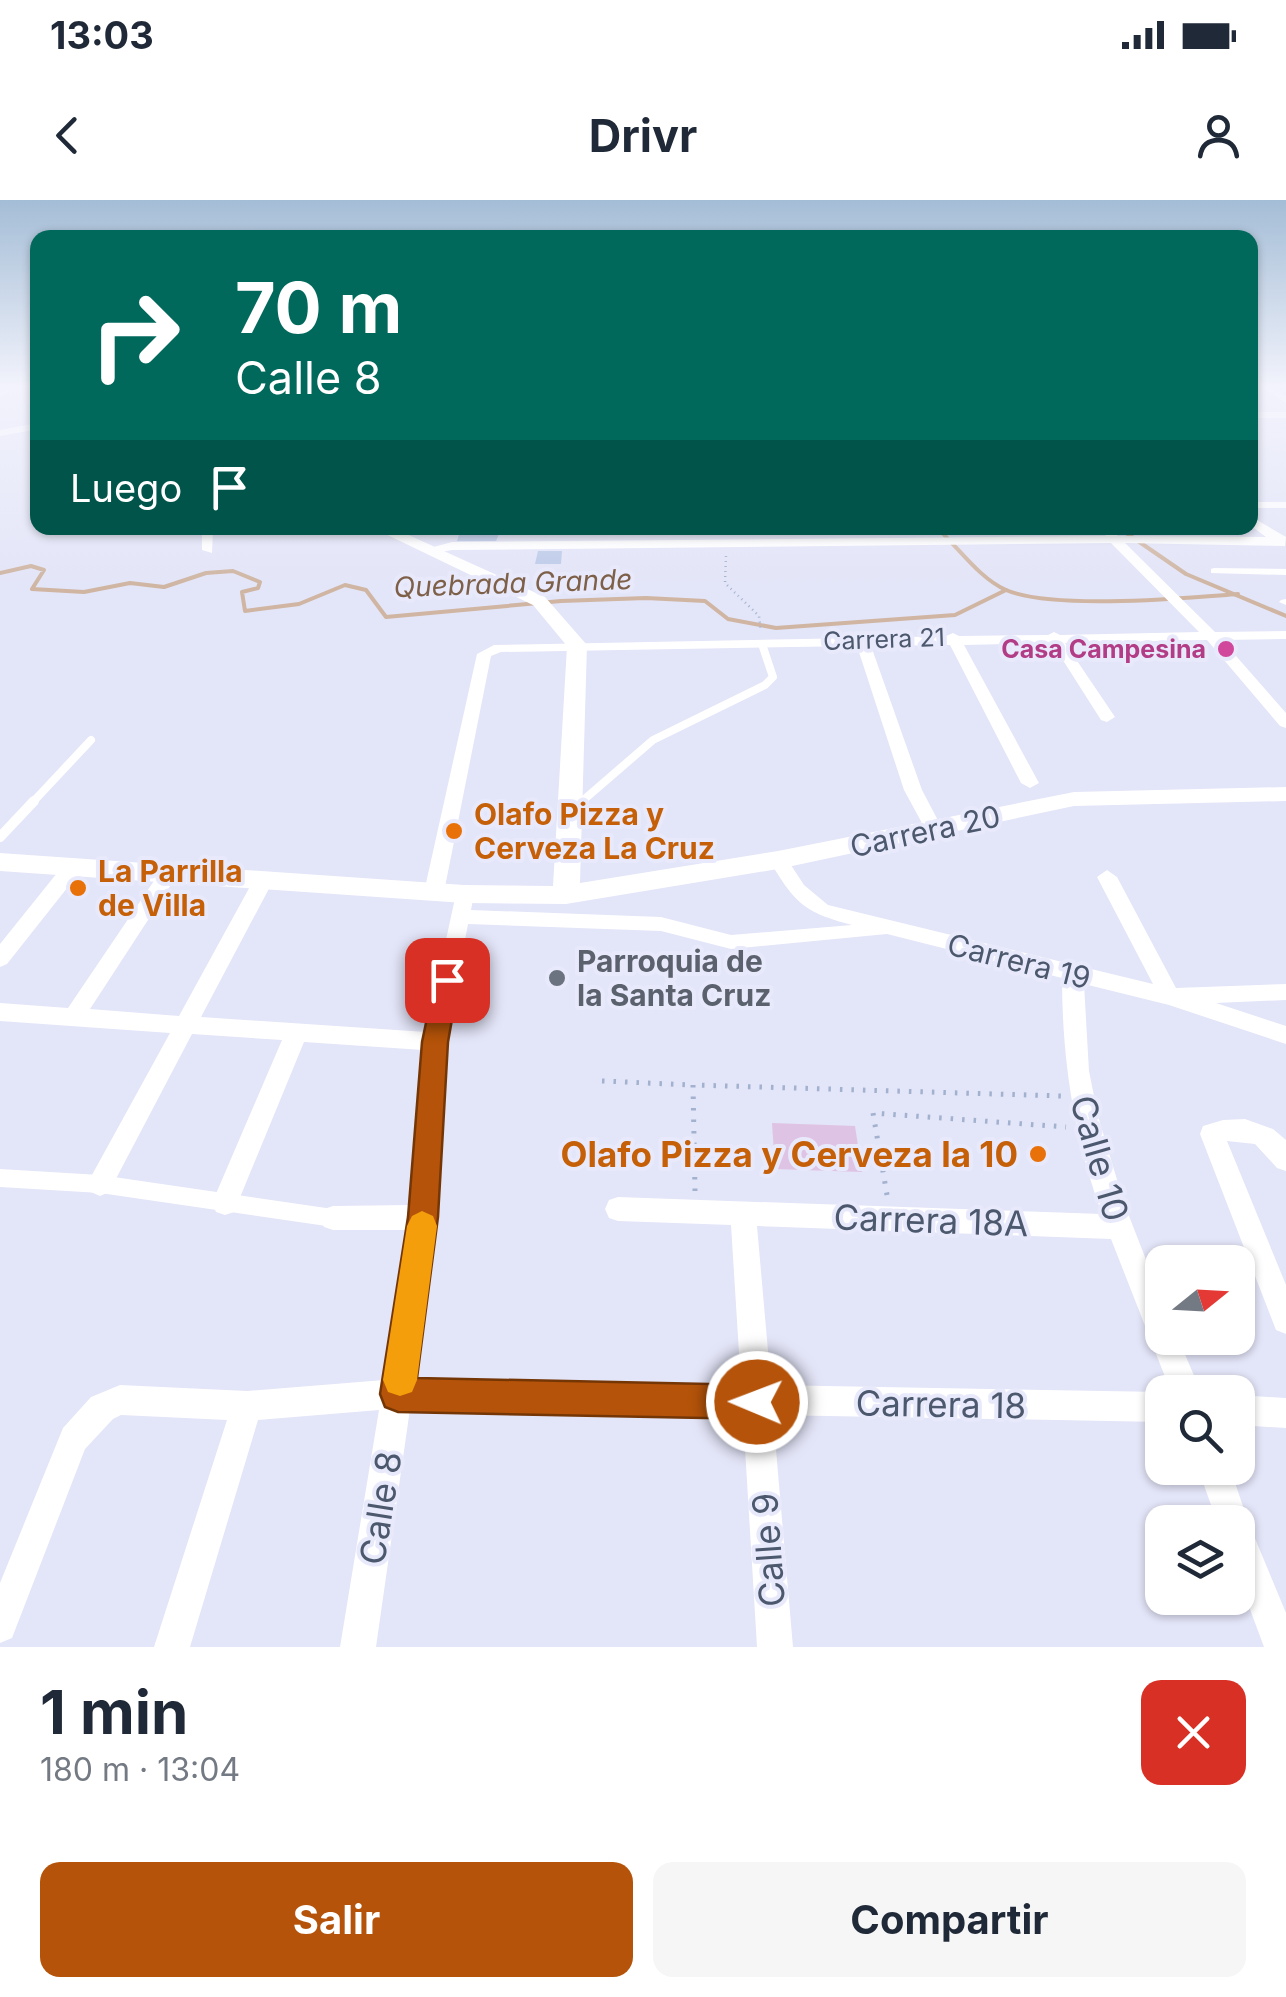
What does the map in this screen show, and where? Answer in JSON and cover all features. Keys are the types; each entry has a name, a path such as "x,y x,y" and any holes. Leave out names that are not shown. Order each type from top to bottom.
{"main road":[{"path":"403,535 443,548 542,604 577,645 566,895"},
{"name":"Carrera 20","path":"0,862 434,892 461,906 566,895 778,860 1074,799 1286,794"}],"street":[{"path":"1258,506 1286,505"},
{"path":"1258,525 1284,543"},
{"path":"207,535 208,550"},
{"path":"443,548 453,535"},
{"path":"679,535 680,546"},
{"path":"860,535 864,543"},
{"path":"1110,535 1212,636 1286,723"},
{"path":"443,548 864,543 943,541 966,536 1284,543"},
{"path":"1214,571 1286,572"},
{"name":"Carrera 21","path":"434,892 484,654 499,648 762,637 1286,635"},
{"path":"1054,636 1107,718"},
{"path":"953,637 1030,783"},
{"path":"862,639 912,790 934,830"},
{"path":"1263,698 1286,697"},
{"name":"Carrera 19","path":"778,860 797,890 822,910 891,928 1170,996 1286,992"},
{"path":"0,959 72,868"},
{"path":"74,1016 169,874"},
{"path":"1107,877 1170,996 1286,1035"},
{"path":"100,1184 263,881"},
{"path":"461,906 661,924 731,942 891,928"},
{"name":"Calle 8","path":"358,1647 423,1217 435,1042 461,906"},
{"name":"Calle 10","path":"1072,975 1070,1033 1079,1096 1118,1226 1145,1292"},
{"path":"0,1012 435,1042"},
{"path":"224,1203 298,1032"},
{"path":"1286,1160 1277,1143 1262,1133 1212,1134 1286,1320"},
{"path":"0,1178 100,1184 333,1218 423,1217"},
{"name":"Carrera 18A","path":"618,1209 1118,1226"},
{"name":"Calle 9","path":"743,1213 776,1647"},
{"name":"Carrera 18","path":"0,1626 74,1439 86,1422 120,1400 246,1406 398,1394 1145,1407"},
{"path":"172,1647 246,1406"},
{"path":"1255,1411 1286,1412"},
{"path":"1255,1579 1282,1647"}],"lane":[{"path":"569,813 653,740 765,685 773,677 762,637"},
{"path":"0,837 91,740"}],"path":[{"path":"723,546 728,559 725,583 760,620 762,637"},
{"path":"602,1081 1079,1096"},
{"path":"693,1086 696,1211"},
{"path":"894,1218 874,1113 1087,1128"}],"shaded area":[{"path":"772,1123 855,1126 862,1172 775,1169"}],"building":[{"path":"459,535 498,535 496,541 457,541"},
{"path":"538,551 562,551 561,564 535,564"}],"waterway":[{"path":"944,535 987,578 1006,590"},
{"path":"1129,535 1186,574 1234,594"},
{"name":"Quebrada Grande","path":"0,573 31,566 44,570 32,589 84,592 130,583 164,587 206,573 233,571 260,582 258,588 242,592 245,611 299,604 345,585 366,590 386,617 561,601 705,601 728,619 776,628 955,615 1006,590"},
{"path":"1006,590 1054,600 1086,601 1234,594"},
{"path":"1234,594 1286,616"}],"slow traffic":[{"path":"400,1380 422,1226"}],"place":[{"name":"Casa Campesina","path":"1226,649"},
{"name":"Olafo Pizza y Cerveza La Cruz","path":"454,831"},
{"name":"La Parrilla de Villa","path":"78,888"},
{"name":"Parroquia de la Santa Cruz","path":"557,978"},
{"name":"Olafo Pizza y Cerveza la 10","path":"1038,1154"}],"route":[{"path":"447,980 435,1042 423,1217 398,1394 757,1402"}]}
